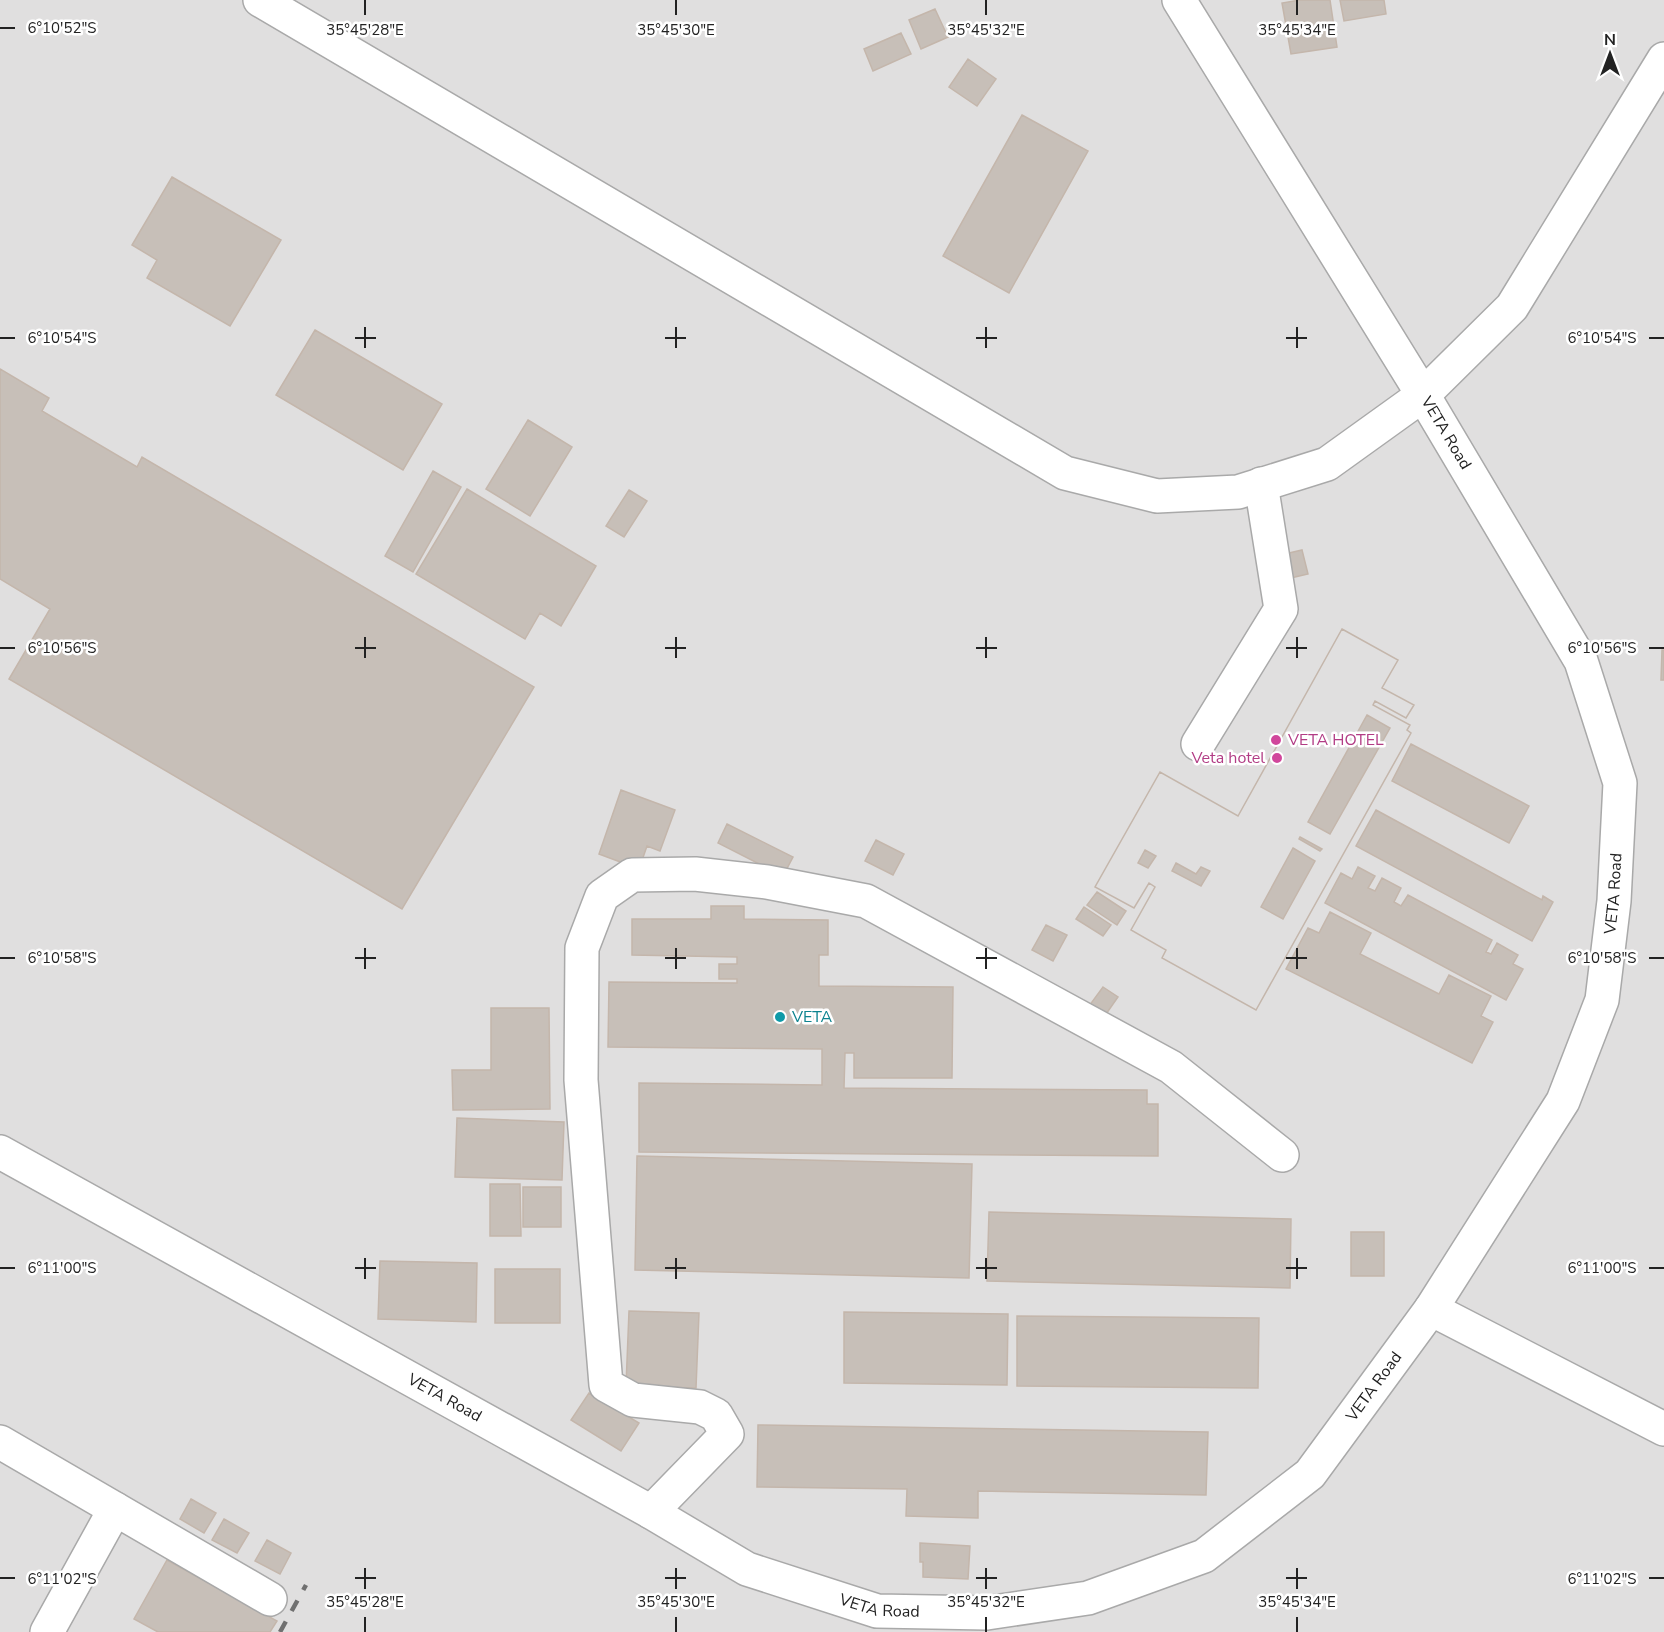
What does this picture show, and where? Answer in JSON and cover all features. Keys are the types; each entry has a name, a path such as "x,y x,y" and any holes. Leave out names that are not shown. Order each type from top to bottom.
{"street":[{"path":"260,0 1065,473 1157,496 1238,492 1327,464 1423,395 1512,307 1664,59"},
{"name":"VETA Road","path":"0,1152 651,1512 747,1569 876,1622 987,1612 1088,1598 1204,1556 1310,1474 1431,1309 1563,1101 1602,1000 1614,901 1620,783 1581,661 1423,395 1179,0"},
{"path":"1198,744 1281,609 1261,484"},
{"path":"651,1512 727,1434 716,1415 700,1407 633,1400 606,1385 581,1080 582,948 602,896 632,875 695,874 767,882 866,901 1171,1067 1282,1155"},
{"path":"1431,1309 1664,1429"},
{"path":"0,1442 270,1599"},
{"path":"47,1632 115,1509"}],"shaded area":[{"path":"0,0 1664,0 1664,1632 0,1632"}],"building":[{"path":"1300,0 1330,0 1337,47 1291,54 1282,3"},
{"path":"1340,0 1384,0 1386,14 1344,21"},
{"path":"935,9 948,37 921,49 909,20"},
{"path":"901,33 911,54 873,71 864,49"},
{"path":"968,59 996,79 977,106 949,87"},
{"path":"1022,115 1088,151 1009,293 943,256"},
{"path":"172,177 281,240 230,326 147,278 157,260 132,245"},
{"path":"315,330 442,404 403,470 276,395"},
{"path":"0,369 49,398 42,411 137,467 142,457 534,687 402,909 9,679 50,609 0,579"},
{"path":"528,420 572,447 530,516 486,489"},
{"path":"433,471 461,487 413,572 385,556"},
{"path":"467,489 596,566 561,626 540,613 525,639 416,574"},
{"path":"629,490 647,501 624,537 606,526"},
{"path":"1302,550 1308,574 1282,580 1276,556"},
{"path":"1342,629 1398,660 1382,688 1414,705 1406,718 1375,701 1373,705 1410,725 1407,730 1411,733 1256,1010 1162,958 1166,950 1131,930 1155,887 1149,883 1134,908 1095,887 1160,772 1238,816","holes":["1367,715 1390,728 1330,834 1308,822","1300,837 1322,849 1320,851 1299,839","1293,848 1315,861 1283,919 1261,907","1145,850 1156,856 1148,868 1138,863","1176,863 1196,874 1201,867 1210,871 1201,886 1172,871"]},
{"path":"1342,629 1398,660 1382,688 1414,705 1406,718 1375,701 1373,705 1410,725 1407,730 1411,733 1256,1010 1162,958 1166,950 1131,930 1155,887 1149,883 1134,908 1095,887 1160,772 1238,816"},
{"path":"1662,650 1664,650 1664,680 1661,680"},
{"path":"1411,744 1529,806 1509,843 1392,781"},
{"path":"621,790 675,810 660,851 647,846 639,869 599,854"},
{"path":"1376,810 1542,900 1543,896 1553,902 1532,941 1356,846"},
{"path":"727,824 793,857 783,876 718,843"},
{"path":"876,840 904,854 893,875 865,861"},
{"path":"1358,867 1375,876 1368,888 1375,891 1382,878 1401,888 1394,902 1401,906 1408,895 1492,940 1486,952 1491,954 1497,943 1518,955 1513,964 1523,969 1506,1000 1325,903 1341,873 1352,879"},
{"path":"1097,892 1126,911 1117,925 1087,905"},
{"name":"VETA","path":"711,906 744,906 744,919 828,920 828,955 819,955 819,986 953,987 952,1078 854,1078 854,1053 845,1053 844,1088 1147,1090 1147,1104 1158,1104 1158,1156 639,1152 639,1083 822,1085 822,1049 608,1047 609,982 737,983 737,979 719,979 719,964 737,964 737,957 632,955 632,919 711,919"},
{"path":"1084,907 1111,925 1103,936 1076,919"},
{"path":"1330,912 1371,933 1360,954 1439,994 1449,975 1491,996 1481,1016 1493,1022 1472,1063 1286,969 1308,928 1319,933"},
{"path":"1046,925 1067,935 1053,961 1032,950"},
{"path":"1103,987 1118,997 1104,1017 1089,1006"},
{"path":"491,1008 549,1008 550,1109 453,1110 452,1070 491,1070"},
{"path":"457,1118 564,1122 562,1180 455,1177"},
{"path":"637,1156 972,1164 969,1278 635,1270"},
{"path":"490,1184 520,1184 521,1236 490,1236"},
{"path":"523,1187 561,1187 561,1227 523,1227"},
{"path":"989,1212 1291,1219 1290,1288 987,1281"},
{"path":"1351,1232 1384,1232 1384,1276 1351,1276"},
{"path":"380,1261 477,1263 476,1322 378,1319"},
{"path":"495,1269 560,1269 560,1323 495,1323"},
{"path":"629,1311 699,1313 696,1388 626,1386"},
{"path":"844,1312 1008,1314 1007,1385 844,1383"},
{"path":"1017,1316 1259,1318 1258,1388 1017,1386"},
{"path":"589,1393 639,1423 621,1451 571,1420"},
{"path":"758,1425 1208,1432 1206,1495 978,1491 978,1518 906,1516 907,1489 757,1487"},
{"path":"191,1499 216,1513 204,1533 180,1519"},
{"path":"224,1519 249,1533 237,1553 212,1540"},
{"path":"267,1540 291,1553 280,1574 255,1561"},
{"path":"920,1543 970,1546 968,1579 923,1577"},
{"path":"167,1560 277,1621 270,1632 158,1632 134,1619"}],"railway":[{"path":"280,1632 306,1585"}],"place":[{"name":"VETA HOTEL","path":"1276,740"},
{"name":"Veta hotel","path":"1277,758"},
{"name":"VETA","path":"780,1017"}]}
